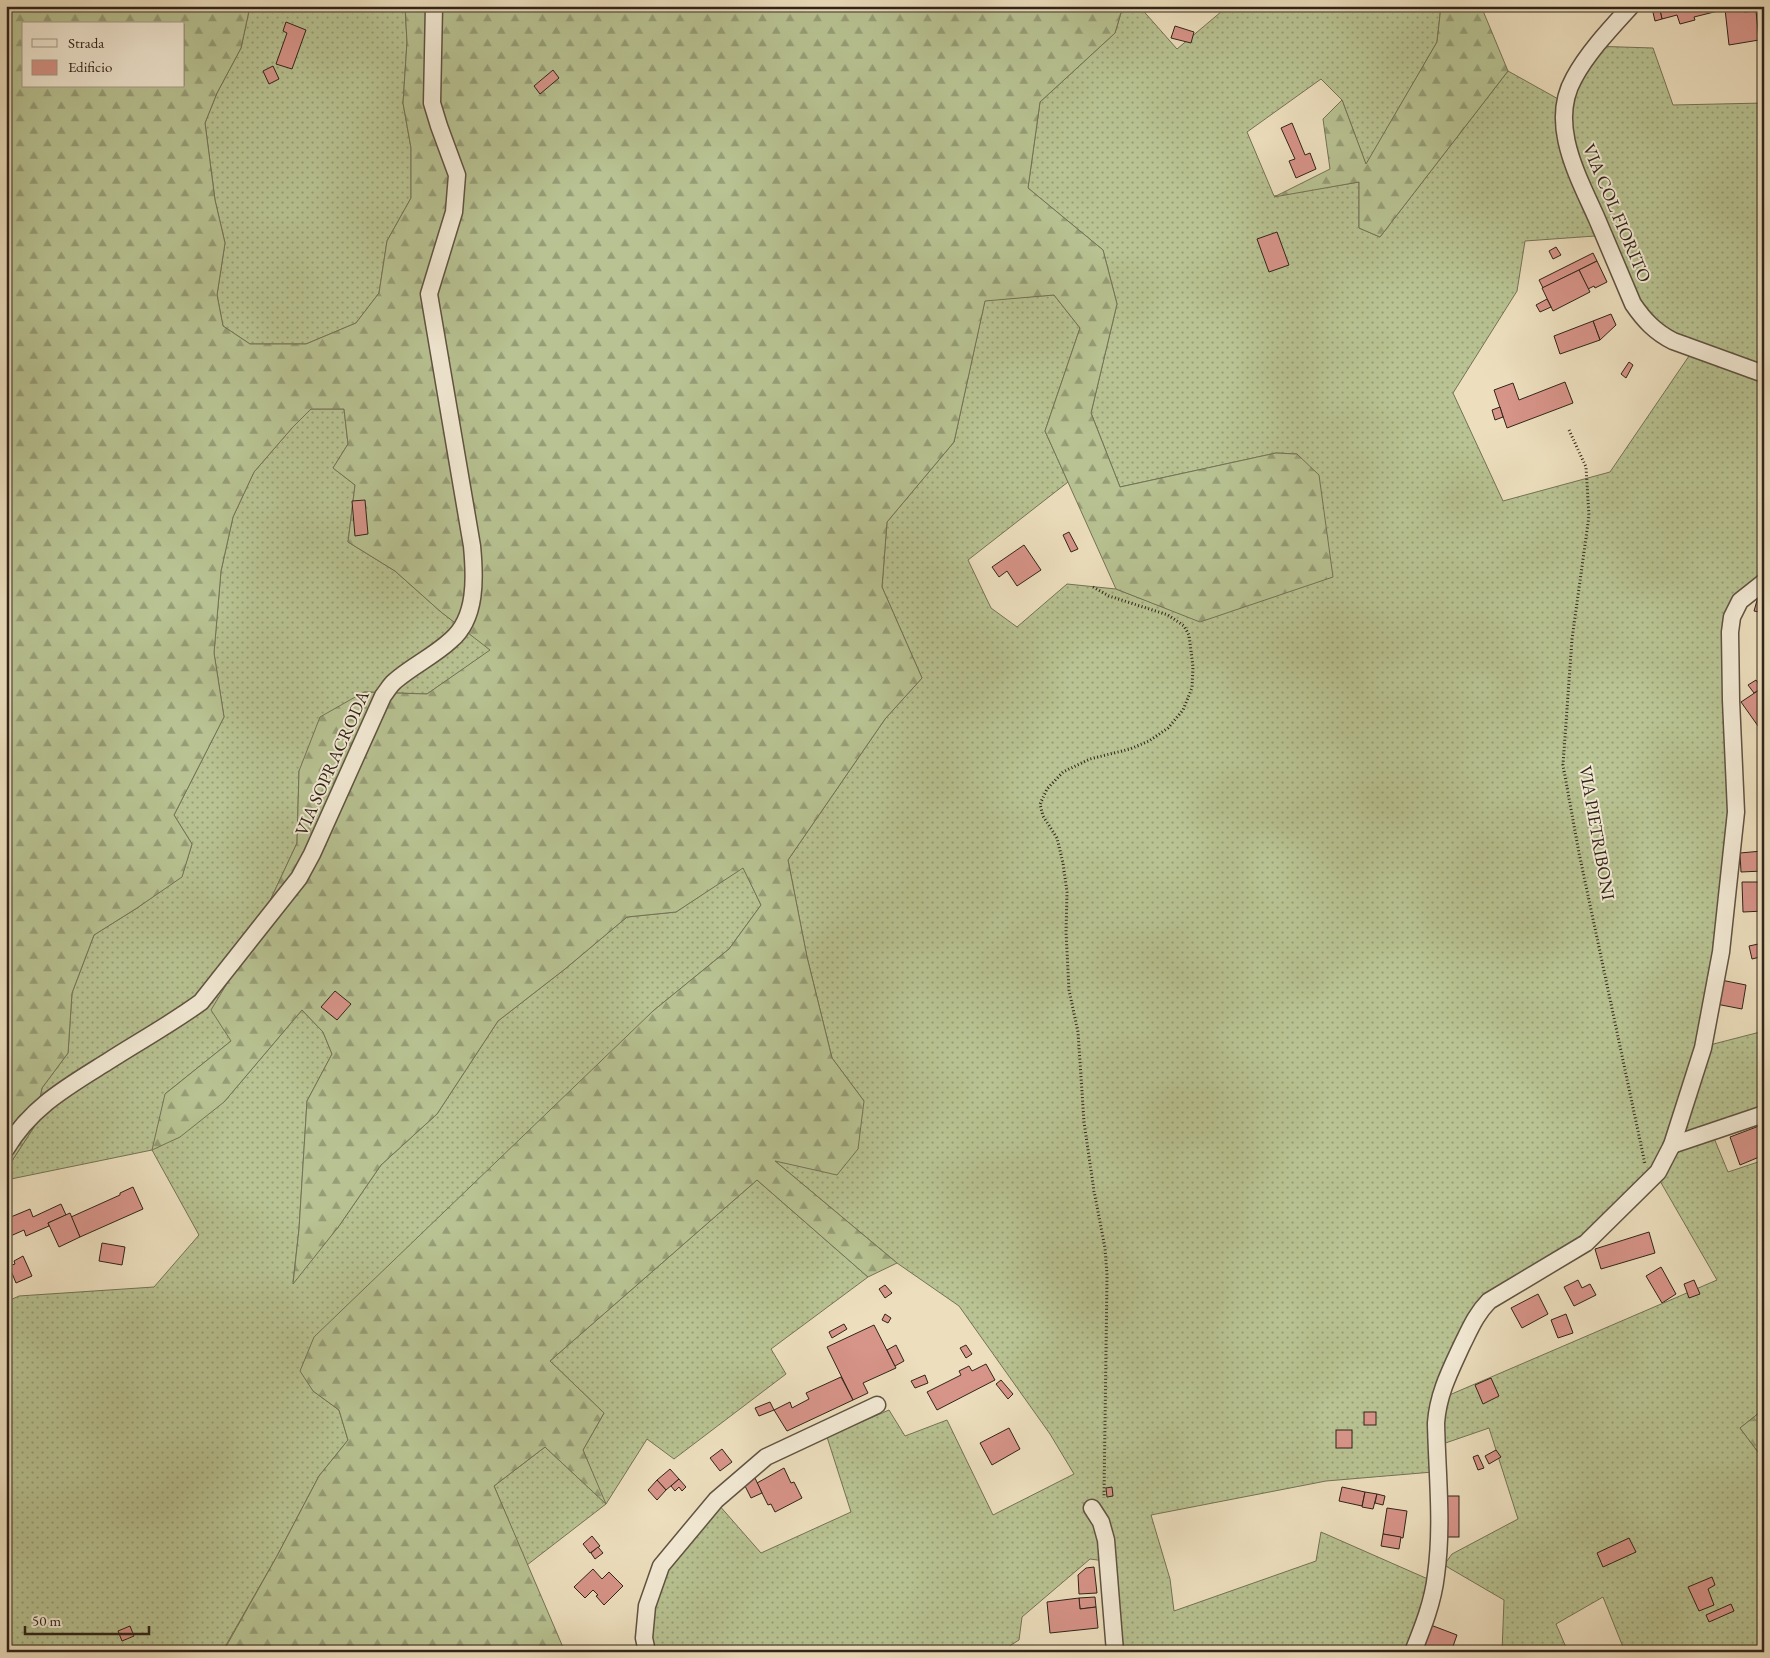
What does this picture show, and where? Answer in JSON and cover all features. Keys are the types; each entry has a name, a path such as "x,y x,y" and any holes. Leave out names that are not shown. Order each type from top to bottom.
{"street":[{"name":"VIA SOPRACRODA","path":"6,1149 23,1125 56,1094 201,1002 299,878 312,854 382,696 394,682 453,639 465,621 472,601 474,574 472,546 429,294 454,212 457,175 432,103 434,6"},
{"name":"VIA COL FIORITO","path":"1631,6 1573,78 1567,94 1564,128 1571,159 1633,304 1642,317 1661,335 1673,342 1764,374"},
{"path":"1413,1652 1430,1602 1439,1549 1437,1410 1444,1383 1473,1321 1488,1301 1586,1244 1658,1172 1672,1145 1703,1048 1721,952 1736,812 1731,700 1730,632 1732,617 1740,601 1764,582"},
{"path":"1672,1145 1764,1114"},
{"path":"647,1652 644,1638 647,1606 662,1566 716,1500 766,1457 877,1405"},
{"path":"1098,1505 1106,1540 1115,1652"}],"path":[{"name":"VIA PIETRIBONI","path":"1569,430 1586,468 1589,516 1572,639 1563,765 1579,853 1648,1182"},
{"path":"1093,587 1108,596 1168,615 1184,626 1189,635 1193,667 1192,688 1186,703 1183,710 1168,728 1149,741 1090,758 1063,772 1047,789 1040,804 1043,816 1057,838 1063,863 1067,892 1066,932 1069,990 1078,1032 1086,1142 1106,1248 1107,1274 1098,1505"}],"green space":[{"path":"6,6 250,6 241,48 217,93 205,123 215,200 225,243 217,295 223,326 250,344 306,344 356,323 379,293 387,241 411,198 411,148 403,103 407,42 405,6 1123,6 1115,33 1040,102 1028,188 1103,250 1117,304 1091,413 1120,487 1276,453 1297,454 1319,475 1333,577 1200,622 1116,589 1045,431 1080,328 1054,295 985,301 954,442 887,522 882,587 922,678 885,719 788,860 807,957 832,1058 864,1101 858,1149 837,1175 775,1161 897,1263 868,1277 757,1180 550,1361 604,1413 583,1450 606,1504 545,1447 494,1486 565,1652 223,1652 319,1476 348,1440 339,1410 313,1391 300,1371 314,1337 653,1011 729,949 761,905 743,868 676,912 627,917 565,969 498,1021 437,1114 381,1165 339,1226 293,1284 299,1229 307,1101 332,1054 323,1032 302,1010 224,1102 180,1137 152,1150 165,1094 231,1041 211,1010 246,952 297,843 299,771 320,717 364,692 427,694 490,650 441,612 395,571 348,542 355,485 333,468 348,444 344,409 311,409 254,472 233,517 221,571 214,653 224,717 174,815 192,844 182,877 94,935 72,993 68,1053 42,1088 34,1127 6,1170"},
{"path":"250,6 405,6 407,42 403,103 411,148 411,198 387,241 379,293 356,323 306,344 250,344 223,326 217,295 225,243 215,200 205,123 217,93 241,48"},
{"path":"1123,6 1139,6 1177,49 1228,6 1441,6 1437,42 1366,165 1342,100 1321,79 1247,132 1274,196 1359,182 1359,228 1380,237 1508,71 1560,100 1590,46 1653,48 1673,105 1764,103 1764,573 1731,603 1730,825 1717,954 1698,1048 1764,1031 1764,1106 1709,1126 1728,1172 1764,1160 1764,1409 1740,1428 1764,1460 1764,1652 1625,1652 1603,1597 1556,1624 1568,1652 1502,1652 1504,1600 1444,1565 1452,1554 1518,1519 1489,1428 1431,1448 1433,1472 1326,1481 1151,1515 1170,1579 1174,1611 1316,1561 1321,1532 1437,1583 1408,1652 1112,1652 1105,1561 1090,1559 1022,1617 1019,1640 1000,1652 652,1652 644,1593 711,1496 761,1553 851,1512 827,1437 889,1410 905,1436 947,1420 993,1515 1074,1474 1050,1434 959,1306 897,1263 774,1160 864,1101 832,1058 807,957 788,860 885,719 922,678 882,587 887,522 954,442 985,300 1054,295 1080,328 1045,431 1068,482 968,560 991,608 1017,627 1067,584 1116,589 1200,621 1297,454 1276,453 1120,487 1091,413 1117,304 1103,250 1028,188 1040,102 1115,33","holes":["1595,236 1631,315 1689,356 1610,472 1503,501 1453,393 1517,291 1525,241","1660,1181 1717,1280 1447,1396 1498,1288 1581,1241"]},
{"path":"1441,6 1481,6 1508,71 1380,237 1359,228 1359,182 1274,197 1330,169 1323,119 1342,100 1366,164 1437,42"},
{"path":"311,409 344,409 348,444 333,468 355,485 348,542 395,571 441,612 491,650 427,694 364,692 299,771 297,843 246,952 231,1041 165,1094 224,1102 302,1010 323,1032 332,1054 307,1101 299,1229 293,1282 339,1226 381,1165 437,1114 498,1021 565,969 627,917 676,912 743,867 761,905 729,949 653,1011 313,1391 339,1410 348,1440 319,1476 277,1556 222,1652 6,1652 6,1302 19,1296 154,1287 199,1235 152,1150 6,1180 6,1170 34,1127 42,1088 68,1053 72,993 94,935 137,908 182,876 192,844 174,815 224,717 214,653 221,571 233,517 254,472"},
{"path":"757,1180 868,1277 771,1349 786,1374 674,1459 647,1439 606,1504 527,1565 494,1486 545,1447 604,1502 583,1450 604,1413 550,1361"},
{"path":"1764,1409 1764,1460 1740,1428"}],"building":[{"path":"1659,6 1716,6 1718,11 1694,17 1695,20 1680,24 1677,15 1662,19"},
{"path":"1659,6 1662,19 1655,21 1652,8"},
{"path":"1716,6 1727,6 1727,8 1718,11"},
{"path":"1727,6 1744,6 1744,12 1756,11 1759,40 1729,45 1725,9"},
{"path":"286,22 306,30 292,69 276,64 287,33 283,31"},
{"path":"1175,26 1194,32 1191,43 1171,38"},
{"path":"273,66 279,79 269,84 263,71"},
{"path":"553,70 559,78 540,94 534,86"},
{"path":"1292,123 1305,155 1310,153 1316,169 1296,178 1289,161 1295,159 1281,128"},
{"path":"1277,232 1289,265 1269,272 1257,239"},
{"path":"1556,247 1561,255 1553,259 1549,251"},
{"path":"1593,253 1597,261 1543,288 1539,280"},
{"path":"1597,261 1607,282 1588,289 1579,270"},
{"path":"1579,270 1590,292 1553,311 1542,288"},
{"path":"1547,299 1551,307 1540,312 1536,305"},
{"path":"1611,314 1616,325 1600,340 1593,321"},
{"path":"1593,321 1600,340 1560,354 1554,336"},
{"path":"1629,362 1633,365 1626,378 1621,374"},
{"path":"1565,382 1573,403 1507,428 1494,390 1513,383 1519,400"},
{"path":"1500,407 1503,417 1495,420 1492,410"},
{"path":"365,500 368,534 355,536 352,501"},
{"path":"1069,532 1078,549 1071,552 1063,535"},
{"path":"1024,545 1041,570 1017,586 1007,571 999,577 992,567"},
{"path":"1760,590 1764,591 1764,613 1754,611"},
{"path":"1756,680 1762,688 1754,693 1748,685"},
{"path":"1762,688 1764,691 1764,722 1758,726 1741,702"},
{"path":"1762,851 1763,871 1741,872 1740,853"},
{"path":"1742,882 1764,882 1764,911 1743,912"},
{"path":"1763,943 1764,956 1752,959 1749,946"},
{"path":"1721,980 1746,985 1742,1009 1716,1004"},
{"path":"335,991 351,1004 337,1020 321,1007"},
{"path":"1759,1126 1764,1139 1764,1155 1740,1165 1730,1137"},
{"path":"133,1187 143,1209 80,1237 71,1217 120,1195 120,1193"},
{"path":"61,1204 66,1215 48,1223 49,1226 26,1236 24,1230 6,1238 6,1219 30,1209 33,1217"},
{"path":"70,1213 80,1237 59,1247 48,1223"},
{"path":"1649,1232 1655,1253 1601,1269 1595,1249"},
{"path":"102,1243 125,1247 122,1265 99,1261"},
{"path":"23,1256 32,1276 16,1283 9,1266 15,1264 14,1261"},
{"path":"1661,1267 1676,1294 1662,1303 1646,1276"},
{"path":"1578,1280 1582,1288 1590,1284 1596,1295 1574,1306 1564,1287"},
{"path":"1694,1280 1700,1294 1689,1298 1684,1284"},
{"path":"885,1285 892,1293 885,1298 879,1289"},
{"path":"1538,1294 1548,1314 1522,1328 1511,1308"},
{"path":"885,1314 891,1318 888,1323 882,1320"},
{"path":"1566,1314 1573,1333 1558,1338 1551,1320"},
{"path":"844,1324 847,1329 832,1338 829,1332"},
{"path":"874,1325 896,1368 863,1383 868,1393 853,1400 827,1347"},
{"path":"896,1345 904,1361 895,1366 887,1350"},
{"path":"966,1345 972,1354 966,1358 960,1348"},
{"path":"986,1364 995,1380 937,1410 927,1392 961,1375 959,1371 969,1366 972,1371"},
{"path":"925,1375 928,1383 915,1388 911,1381"},
{"path":"841,1377 853,1400 787,1431 774,1410 790,1402 792,1408 809,1399 806,1393"},
{"path":"1491,1378 1499,1396 1483,1404 1475,1385"},
{"path":"1001,1380 1013,1394 1008,1399 996,1384"},
{"path":"770,1402 774,1410 759,1416 755,1408"},
{"path":"1364,1412 1376,1412 1376,1425 1364,1425"},
{"path":"1009,1428 1020,1449 992,1465 980,1443"},
{"path":"1336,1430 1352,1430 1352,1448 1336,1448"},
{"path":"722,1449 732,1462 720,1471 710,1458"},
{"path":"1496,1450 1501,1457 1489,1464 1485,1456"},
{"path":"1478,1455 1484,1468 1478,1470 1473,1457"},
{"path":"784,1468 791,1483 794,1482 802,1498 775,1512 771,1504 768,1505 757,1483"},
{"path":"670,1469 679,1479 666,1490 657,1480"},
{"path":"755,1478 762,1493 751,1498 744,1484"},
{"path":"679,1479 686,1487 682,1491 679,1487 675,1491 671,1486"},
{"path":"657,1480 666,1490 657,1500 648,1490"},
{"path":"1112,1487 1113,1496 1107,1497 1106,1488"},
{"path":"1342,1487 1365,1492 1362,1506 1339,1501"},
{"path":"1365,1492 1377,1494 1373,1509 1362,1507"},
{"path":"1377,1494 1385,1496 1383,1505 1375,1503"},
{"path":"1447,1496 1459,1496 1459,1537 1447,1537"},
{"path":"1387,1508 1407,1511 1403,1538 1383,1534"},
{"path":"1383,1534 1401,1537 1399,1549 1381,1546"},
{"path":"592,1536 600,1546 590,1553 583,1544"},
{"path":"1629,1538 1636,1552 1603,1567 1597,1553"},
{"path":"598,1547 603,1553 595,1559 591,1553"},
{"path":"1094,1567 1097,1593 1079,1594 1078,1575 1086,1568"},
{"path":"593,1569 602,1579 609,1572 623,1586 604,1605 593,1590 585,1598 574,1587"},
{"path":"1712,1577 1715,1585 1708,1589 1714,1605 1699,1611 1688,1587"},
{"path":"1095,1597 1096,1607 1080,1609 1079,1598"},
{"path":"1079,1598 1080,1609 1096,1607 1098,1628 1050,1633 1047,1602"},
{"path":"1731,1604 1734,1611 1709,1622 1706,1615"},
{"path":"1428,1624 1457,1635 1451,1652 1426,1652 1421,1650"},
{"path":"130,1626 134,1636 122,1641 118,1631"}]}
